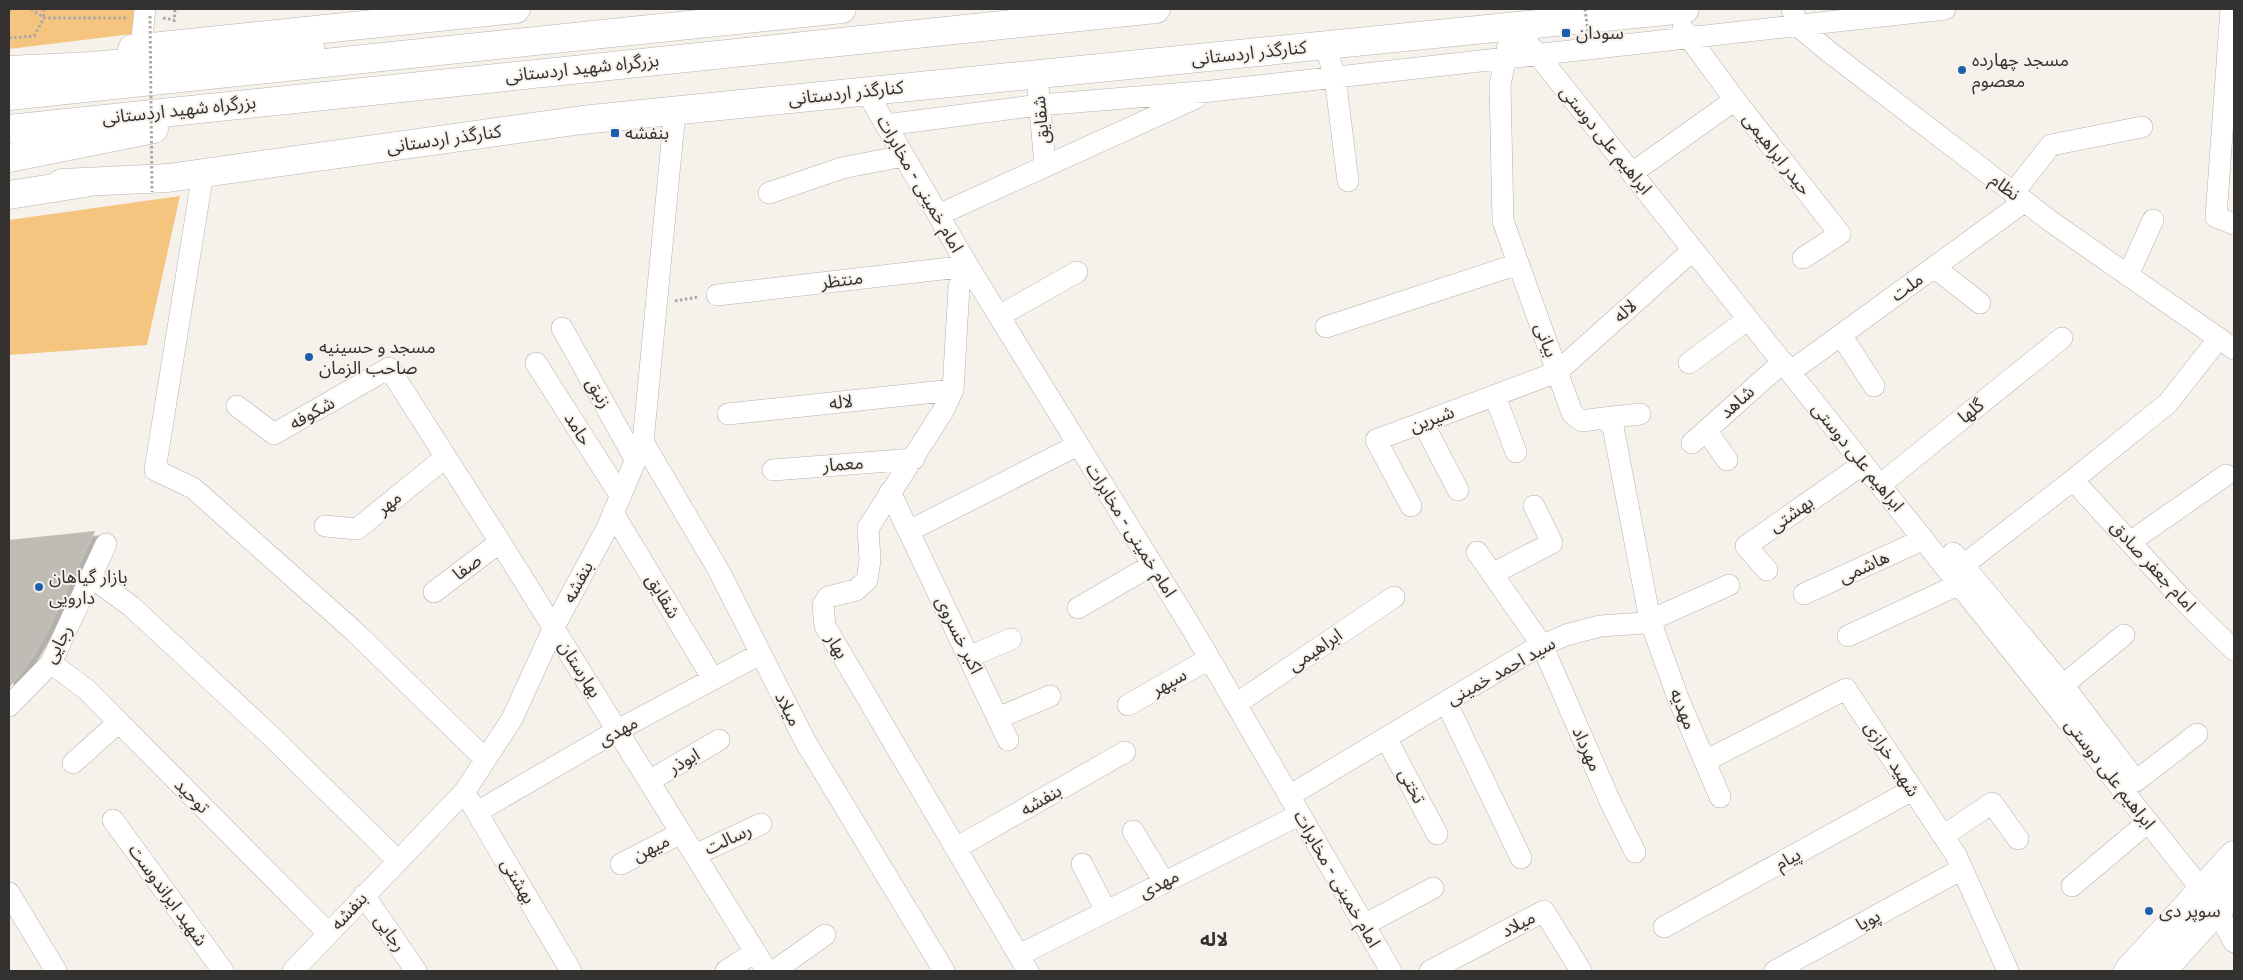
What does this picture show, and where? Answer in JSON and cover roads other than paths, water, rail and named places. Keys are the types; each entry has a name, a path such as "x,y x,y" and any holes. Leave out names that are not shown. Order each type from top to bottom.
{"main road":[{"path":"9,62 451,12 516,9"},
{"name":"بزرگراه شهید اردستانی","path":"9,96 842,9"},
{"name":"بزرگراه شهید اردستانی","path":"9,129 1156,9"},
{"name":"کنارگذر اردستانی","path":"9,195 84,183 168,178 582,120 1677,10"},
{"path":"9,70 101,65 323,46 696,24"},
{"path":"9,158 322,95"},
{"path":"9,182 84,183"},
{"path":"2162,971 2218,897 2234,856"},
{"path":"2128,971 2218,897"}],"street":[{"path":"886,126 1039,104 1212,91 1690,38 1795,17 1945,9"},
{"path":"2225,221 2229,140 2231,9"},
{"name":"حیدر ابراهیمی","path":"1677,10 1690,38 1735,100 1840,234 1803,258"},
{"path":"141,48 142,14"},
{"name":"نظام","path":"1795,17 1836,57 2019,197 2227,344"},
{"name":"ابراهیم علی دوستی","path":"1513,26 1863,464 1885,481 1924,539 1958,574 2148,822 2218,897 2234,942"},
{"name":"بیانی","path":"1513,26 1500,85 1503,221 1572,413 1582,421 1640,414"},
{"path":"1325,45 1335,77 1348,181"},
{"name":"شقایق","path":"1037,74 1045,166"},
{"name":"امام خمینی - مخابرات","path":"866,91 998,316 1236,704 1391,971"},
{"path":"938,215 1212,91"},
{"path":"1632,173 1735,100"},
{"name":"بنفشه","path":"293,971 464,791 512,719 554,627 617,504 639,450 657,304 675,111"},
{"name":"ملت","path":"1787,367 1841,336 1934,267 2019,197 2051,145 2142,127"},
{"path":"769,193 842,168 903,156"},
{"path":"203,173 155,470 193,488 354,631 485,759"},
{"path":"2128,275 2153,220"},
{"name":"لاله","path":"1557,372 1693,250"},
{"path":"1326,327 1518,264"},
{"name":"منتظر","path":"717,294 968,266"},
{"name":"بهار","path":"968,266 959,287 953,390 943,411 914,459 890,492 868,528 870,560 868,580 856,590 828,597 823,605 825,626 1024,963"},
{"path":"1934,267 1980,303"},
{"path":"998,316 1077,272"},
{"path":"1689,363 1748,319"},
{"name":"زنبق","path":"562,328 639,450"},
{"path":"1841,336 1874,386"},
{"name":"گلها","path":"1885,481 2062,338"},
{"path":"1848,636 1958,574 2168,403 2227,344"},
{"name":"حامد","path":"536,363 617,504"},
{"name":"شاهد","path":"1727,460 1699,437 1787,367"},
{"name":"شکوفه","path":"237,406 274,434 390,368"},
{"name":"بهارستان","path":"390,368 554,627 767,971"},
{"name":"شیرین","path":"1411,506 1376,440 1557,372"},
{"name":"لاله","path":"728,414 953,390"},
{"path":"1494,396 1516,452"},
{"path":"1604,418 1613,427 1650,620"},
{"path":"1423,423 1458,490"},
{"path":"909,531 1078,445"},
{"name":"میلاد","path":"639,450 719,571 805,741 944,971"},
{"name":"مهر","path":"325,526 357,529 446,457"},
{"name":"معمار","path":"773,470 914,459"},
{"name":"بهشتی","path":"1768,570 1746,546 1863,464"},
{"path":"2130,542 2226,476"},
{"name":"امام جعفر صادق","path":"2073,480 2181,598 2234,649"},
{"path":"1885,481 1958,574 2063,684 2136,781 2197,734"},
{"name":"اکبر خسروی","path":"890,492 1008,740"},
{"name":"شقایق","path":"617,504 713,679"},
{"path":"1492,574 1552,543 1534,506"},
{"name":"هاشمی","path":"1804,594 1924,539"},
{"name":"صفا","path":"434,592 500,542"},
{"name":"رجایی","path":"9,706 51,663 106,544"},
{"name":"مهرداد","path":"1477,552 1542,646 1609,799 1635,852"},
{"path":"1078,608 1152,565"},
{"path":"91,577 131,606 271,736 397,860"},
{"name":"سید احمد خمینی","path":"1289,796 1542,646 1566,635 1600,626 1650,620 1729,585"},
{"name":"ابراهیمی","path":"1236,704 1394,597"},
{"name":"مهدیه","path":"1650,620 1678,698 1720,797"},
{"path":"2063,684 2124,635"},
{"path":"969,657 1011,639"},
{"name":"مهدی","path":"477,812 618,730 760,654"},
{"name":"سپهر","path":"1128,704 1209,659"},
{"name":"توحید","path":"51,663 87,690 328,933"},
{"name":"شهید خرازی","path":"1705,761 1846,689 1943,836 1962,869 2008,971"},
{"path":"998,718 1050,696"},
{"path":"1446,702 1521,858"},
{"path":"74,763 119,722"},
{"name":"تختی","path":"1386,738 1437,834"},
{"name":"ابوذر","path":"650,781 719,740"},
{"name":"بنفشه","path":"956,848 1125,752"},
{"name":"پیام","path":"1664,927 1912,790"},
{"name":"بهشتی","path":"464,791 571,971"},
{"path":"1943,836 1992,803 2018,839"},
{"name":"مهدی","path":"1024,963 1106,911 1299,814"},
{"name":"شهید ایراندوست","path":"113,820 223,971"},
{"path":"2072,886 2148,822"},
{"name":"رسالت","path":"695,854 761,824"},
{"path":"1133,831 1164,882"},
{"name":"میهن","path":"621,864 681,833"},
{"path":"1082,864 1106,911"},
{"name":"پویا","path":"1775,971 1962,869"},
{"path":"1364,925 1434,888"},
{"path":"9,892 56,971"},
{"name":"رجایی","path":"364,895 416,971"},
{"name":"میلاد","path":"1430,971 1544,911 1581,971"},
{"path":"774,971 825,936"},
{"path":"726,971 755,952"}],"place":[{"name":"سودان","path":"1566,33"},
{"name":"مسجد چهارده معصوم","path":"1962,70"},
{"name":"بنفشه","path":"615,133"},
{"name":"مسجد و حسینیه صاحب الزمان","path":"309,357"},
{"name":"بازار گیاهان دارویی","path":"39,587"},
{"name":"سوپر دی","path":"2149,911"}],"district":[{"name":"لاله","path":"1214,939"}]}
